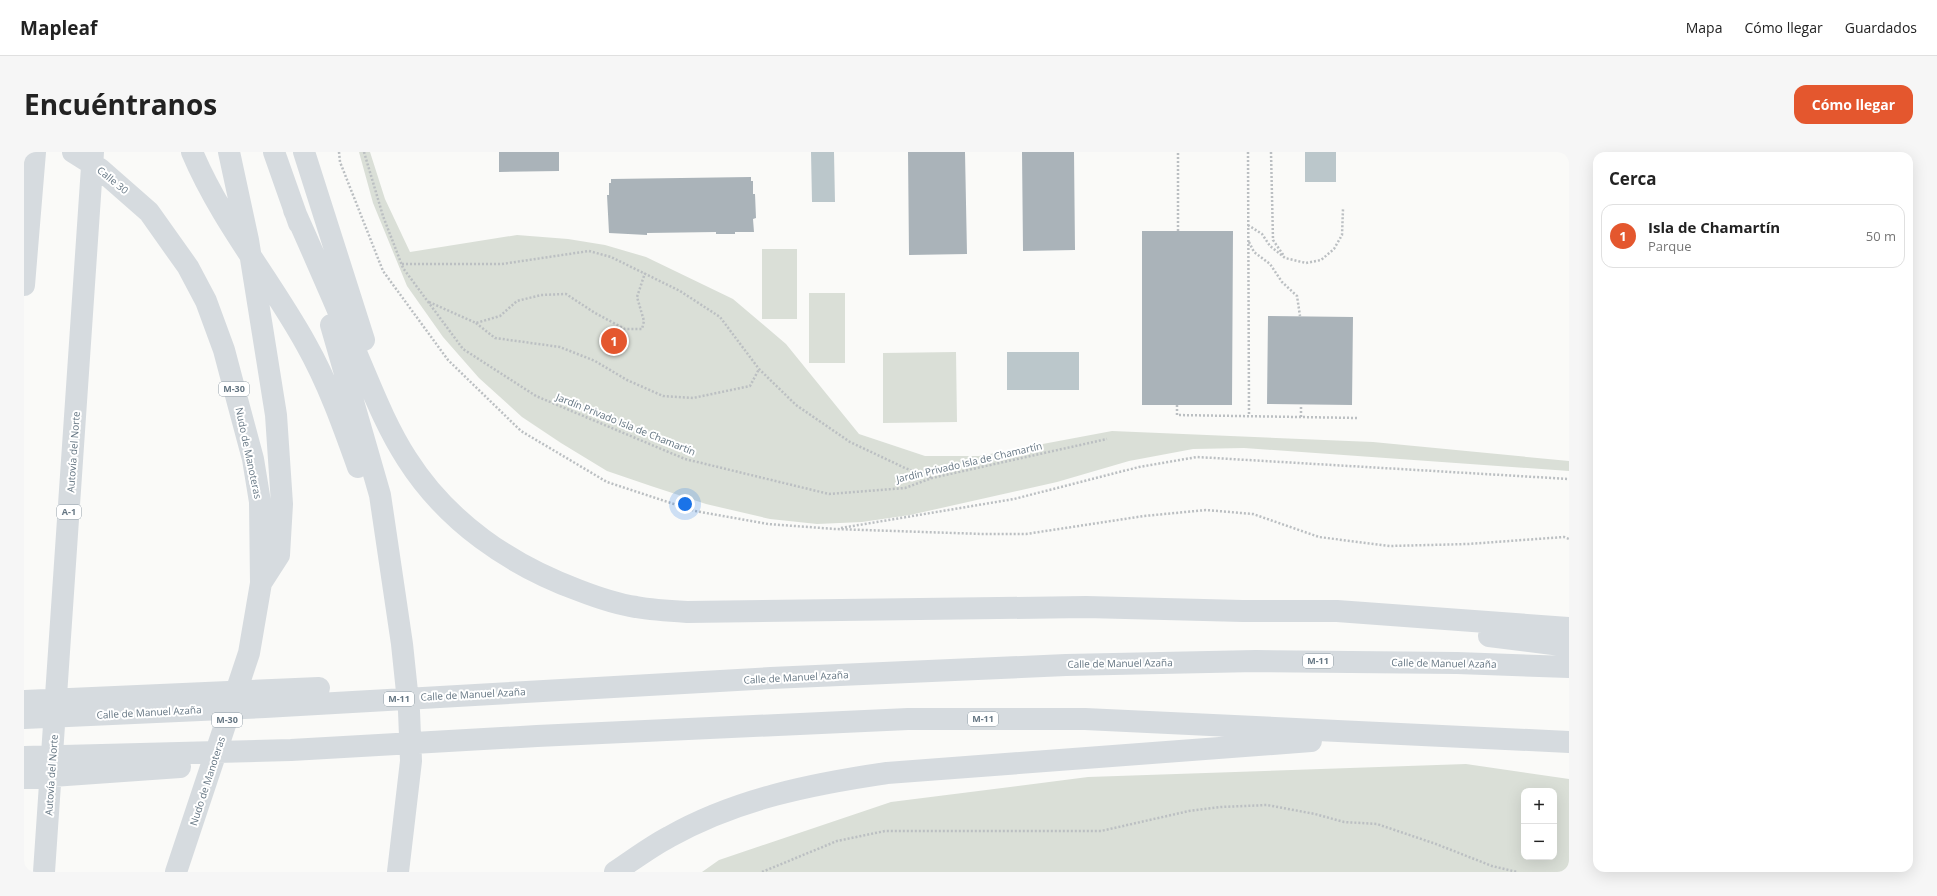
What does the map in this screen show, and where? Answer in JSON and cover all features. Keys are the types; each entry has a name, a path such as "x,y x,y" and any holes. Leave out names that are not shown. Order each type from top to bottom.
{"highway":[{"path":"24,285 35,152"},
{"name":"Calle 30","path":"73,152 100,169 149,212"},
{"name":"Autovía del Norte","path":"44,872 93,152"},
{"path":"192,152 204,182 307,344 334,403 359,468 402,644"},
{"path":"229,152 248,240 276,415 282,504 279,555 261,583"},
{"path":"274,152 338,348 380,495 402,644 409,710 411,761 398,872"},
{"path":"304,152 364,339 416,450 437,487 436,496"},
{"path":"294,210 369,385 388,425 408,460 436,496 474,534 512,560 547,579 598,598 635,607 687,612 1086,607 1243,611 1337,611 1569,628"},
{"name":"Nudo de Manoteras","path":"149,212 188,267 206,301 224,350 253,459 260,502 261,583 249,653 176,872"},
{"path":"1243,611 1333,622 1508,638 1569,646"},
{"name":"Calle de Manuel Azaña","path":"24,718 273,706 534,690 1066,664 1256,661 1457,663 1569,667"},
{"path":"24,701 474,682 534,690"},
{"name":"M-11","path":"24,757 291,750 538,736 908,719 1077,719 1428,734 1569,742"},
{"path":"615,872 668,837 713,815 763,797 823,783 911,771 1249,745 1428,734"},
{"path":"24,778 251,762 291,750"}],"path":[{"path":"339,152 340,162 383,270 448,360 521,431 607,482 695,511 768,524 834,529 1026,534 1144,516 1206,510 1253,514 1319,537 1390,546 1468,544 1564,537 1569,539"},
{"name":"Jardín Privado Isla de Chamartín","path":"364,152 383,216 402,264 464,349 536,396 685,459 829,494 905,488 932,478 1107,439"},
{"path":"1178,152 1178,231"},
{"path":"1248,152 1249,415"},
{"path":"1271,152 1273,240 1286,258"},
{"path":"1248,225 1262,234 1270,246 1286,258 1306,263 1321,260 1334,248 1342,235 1343,209"},
{"path":"1248,240 1254,252 1270,264 1282,282 1297,296 1300,316"},
{"path":"402,264 502,264 589,251 611,257 680,291 720,317 759,369 796,405 850,442 905,468 932,478"},
{"path":"476,323 500,316 517,301 541,295 566,294 595,313 625,329 642,329 644,321 638,297 645,273"},
{"path":"428,301 476,323 495,338 560,347 595,361 627,380 663,396 693,398 750,386 759,369"},
{"path":"1177,405 1177,415 1358,418"},
{"path":"1300,417 1301,405"},
{"path":"834,529 1014,499 1139,467 1197,457 1569,479"},
{"path":"762,872 837,842 885,831 1101,831 1189,811 1221,807 1267,805 1315,814 1344,822 1377,824 1436,844 1492,866 1518,872"}],"shaded area":[{"path":"359,152 370,152 385,199 410,252 517,235 568,239 605,245 646,257 733,299 786,344 859,434 925,456 979,456 1112,431 1373,442 1569,461 1569,471 1244,448 1193,449 1129,461 1057,482 910,515 862,522 817,524 770,519 706,504 607,471 522,417 479,378 443,337 407,286 373,203"},
{"path":"811,152 834,152 835,202 812,202"},
{"path":"1305,152 1336,152 1336,182 1305,182"},
{"path":"762,249 797,249 797,319 762,319"},
{"path":"809,293 845,293 845,363 809,363"},
{"path":"956,352 957,422 883,423 883,353"},
{"path":"1007,352 1079,352 1079,390 1007,390"},
{"path":"1466,764 1569,779 1569,872 702,872 719,860 891,802 1088,777"}],"building":[{"path":"499,152 559,152 559,171 499,172"},
{"path":"908,152 965,152 967,254 909,255"},
{"path":"1022,152 1074,152 1075,250 1023,251"},
{"path":"751,177 751,181 753,181 753,194 755,194 756,218 753,219 754,232 735,232 735,234 716,234 716,232 647,233 647,235 609,233 607,195 609,195 609,183 611,183 611,179"},
{"path":"1142,231 1233,231 1232,405 1142,405"},
{"path":"1268,316 1353,317 1352,405 1267,404"}],"place":[{"name":"Isla de Chamartín","path":"614,341"}]}
